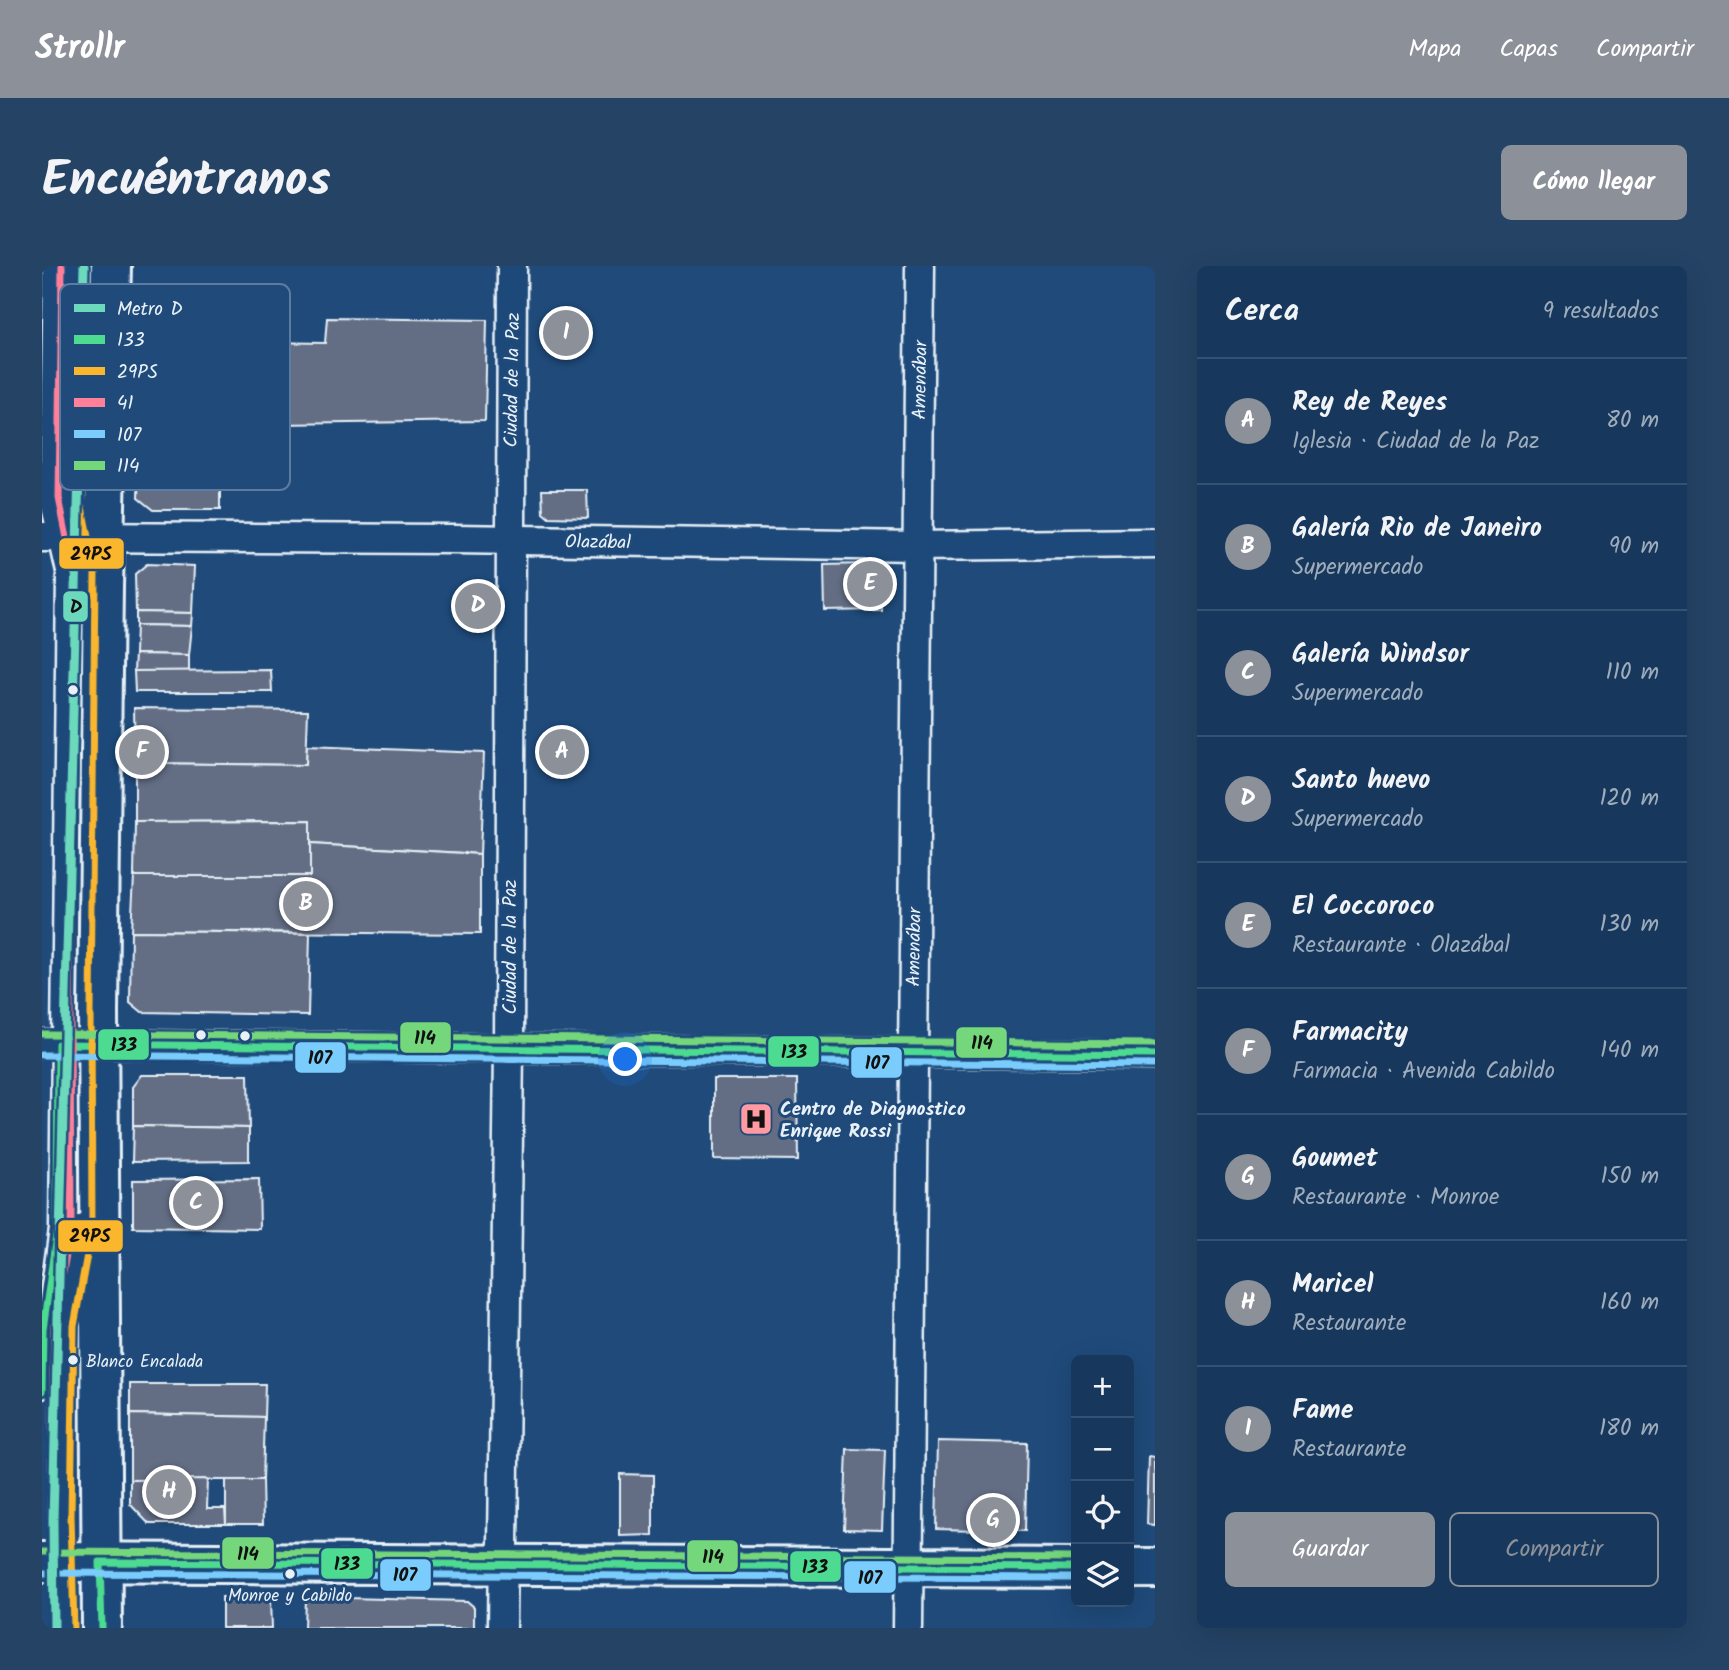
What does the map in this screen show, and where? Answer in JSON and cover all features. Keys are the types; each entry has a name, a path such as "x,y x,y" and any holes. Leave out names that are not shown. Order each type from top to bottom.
{"main road":[{"path":"108,284 111,266"},
{"path":"78,490 71,538 70,1044 102,1628"},
{"path":"52,1562 1071,1567"},
{"path":"1134,1568 1155,1568"}],"street":[{"name":"Ciudad de la Paz","path":"502,1628 509,1049 512,266"},
{"name":"Amenábar","path":"908,1628 920,266"},
{"name":"Olazábal","path":"71,538 510,540 917,546 1155,543"},
{"path":"70,1044 1155,1055"}],"lane":[{"path":"51,266 47,498 71,538"},
{"path":"73,266 73,284"},
{"path":"69,490 71,538"},
{"path":"42,1391 43,1329 57,1229 70,1044"},
{"path":"64,1628 52,1562 60,1515 64,1325 82,1227 70,1044"}],"building":[{"path":"327,318 487,320 485,421 290,424 290,342 325,343"},
{"path":"138,490 220,490 220,510 153,510 138,498"},
{"path":"542,490 587,490 588,518 549,517 543,512"},
{"path":"147,564 195,566 193,613 136,612 135,574"},
{"path":"865,564 880,579 881,610 825,611 824,565"},
{"path":"136,612 193,613 192,626 136,625"},
{"path":"136,625 192,626 189,655 135,654"},
{"path":"135,654 189,655 189,671 134,671"},
{"path":"271,670 272,692 135,692 134,671"},
{"path":"134,708 308,710 306,765 135,763"},
{"path":"307,746 484,753 480,854 310,844 310,821 135,822 135,763 306,765"},
{"path":"310,821 310,876 134,876 135,822"},
{"path":"310,844 480,854 480,934 131,931 134,876 310,876"},
{"path":"131,931 310,933 308,1015 142,1012 130,1002"},
{"path":"142,1075 248,1075 249,1128 133,1126 133,1087"},
{"name":"Centro de Diagnostico Enrique Rossi","path":"714,1079 797,1079 798,1160 714,1159"},
{"path":"133,1126 249,1128 249,1161 132,1162"},
{"path":"259,1179 260,1229 133,1227 133,1180"},
{"path":"130,1384 265,1384 264,1417 130,1414"},
{"path":"130,1414 264,1417 262,1480 130,1480"},
{"path":"938,1441 1027,1443 1025,1531 936,1529"},
{"path":"847,1449 885,1450 882,1530 844,1529"},
{"path":"1149,1456 1155,1457 1155,1525 1147,1524"},
{"path":"620,1474 653,1475 653,1535 620,1536"},
{"path":"208,1479 207,1509 225,1509 226,1524 149,1524 130,1504 130,1480"},
{"path":"226,1480 262,1480 263,1524 226,1524"},
{"path":"222,1597 271,1598 272,1628 222,1628"},
{"path":"305,1597 467,1601 474,1607 474,1628 304,1628"}],"metro line":[{"name":"D","path":"84,266 84,284"},
{"name":"D","path":"54,1628 53,1520 78,490"}],"transit line":[{"name":"41","path":"62,266 62,284"},
{"name":"29PS","path":"83,266 83,284"},
{"name":"41","path":"53,1628 50,1515 54,1325 71,1226 74,573 59,498 60,421"},
{"name":"29PS","path":"74,1628 71,1515 74,1326 92,1227 95,572 80,490"},
{"name":"114","path":"42,1034 1155,1044"},
{"name":"133","path":"42,1391 43,1329 57,1229 58,1044 1155,1055"},
{"name":"107","path":"42,1055 1155,1065"},
{"name":"114","path":"42,1552 1071,1558"},
{"name":"133","path":"102,1628 100,1562 1071,1568"},
{"name":"107","path":"42,1573 1071,1578"}],"place":[{"name":"Fame","path":"566,333"},
{"name":"El Coccoroco","path":"870,584"},
{"name":"Santo huevo","path":"478,606"},
{"name":"Farmacity","path":"142,752"},
{"name":"Rey de Reyes","path":"562,752"},
{"name":"Galería Rio de Janeiro","path":"306,904"},
{"name":"Centro de Diagnostico Enrique Rossi","path":"756,1119"},
{"name":"Galería Windsor","path":"196,1203"},
{"name":"Blanco Encalada","path":"73,1360"},
{"name":"Maricel","path":"169,1492"},
{"name":"Goumet","path":"993,1520"},
{"name":"Monroe y Cabildo","path":"290,1574"}]}
